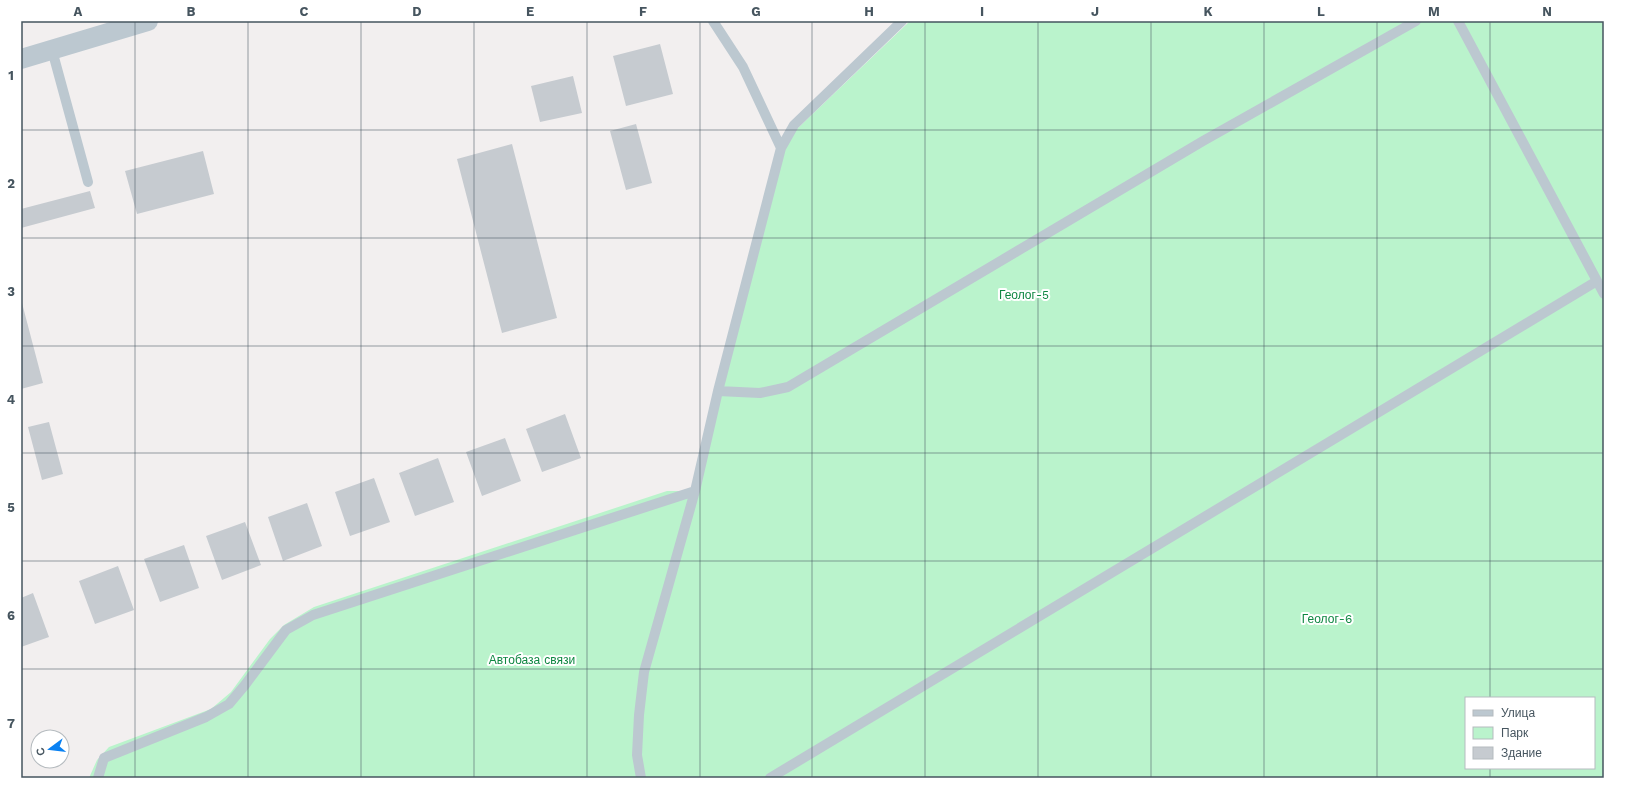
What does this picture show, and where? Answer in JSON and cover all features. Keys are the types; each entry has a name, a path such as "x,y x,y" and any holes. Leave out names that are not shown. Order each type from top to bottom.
{"street":[{"path":"21,59 148,21"}],"lane":[{"path":"713,21 743,67 781,148"},
{"path":"641,778 637,755 639,715 644,672 695,491 718,391 781,148 794,125 902,21"},
{"path":"718,391 760,393 788,387 1203,141 1416,21"},
{"path":"1458,21 1604,294"},
{"path":"52,50 88,182"},
{"path":"770,778 1597,281"},
{"path":"98,778 104,758 206,717 229,704 286,630 313,615 695,491"}],"green space":[{"path":"910,21 1604,21 1604,778 89,778 97,760 109,747 211,709 231,692 270,639 284,625 314,607 667,491 695,491 778,147"}],"building":[{"path":"660,44 673,94 626,106 613,56"},
{"path":"573,76 582,113 540,122 531,86"},
{"path":"636,124 652,183 626,190 610,131"},
{"path":"512,144 557,318 502,333 457,159"},
{"path":"203,151 214,194 137,214 125,171"},
{"path":"90,191 95,208 21,228 21,209"},
{"path":"22,303 43,383 21,389 21,304"},
{"path":"565,414 581,458 542,472 526,429"},
{"path":"49,422 63,474 42,480 28,427"},
{"path":"505,438 521,481 482,496 466,452"},
{"path":"438,458 454,502 415,516 399,473"},
{"path":"374,478 390,522 350,536 335,492"},
{"path":"307,503 322,546 283,561 268,517"},
{"path":"245,522 261,565 222,580 206,536"},
{"path":"184,545 199,588 160,602 144,559"},
{"path":"118,566 134,610 95,624 79,581"},
{"path":"33,593 49,637 21,647 21,598"}],"park label":[{"name":"Геолог-5","path":"1024,295"},
{"name":"Геолог-6","path":"1327,619"},
{"name":"Автобаза связи","path":"532,660"}]}
